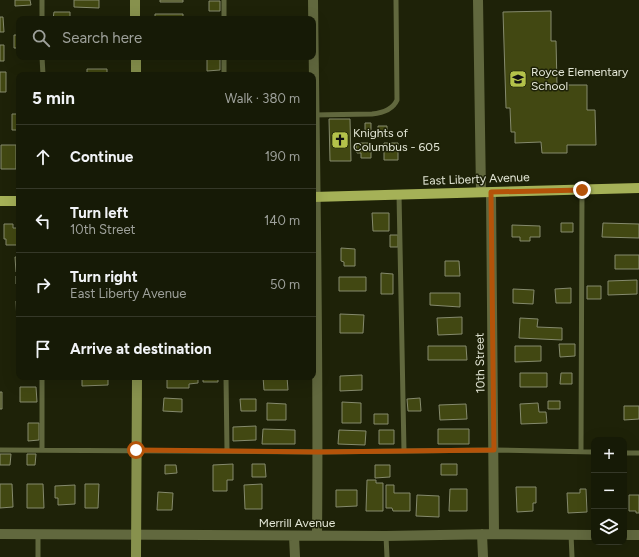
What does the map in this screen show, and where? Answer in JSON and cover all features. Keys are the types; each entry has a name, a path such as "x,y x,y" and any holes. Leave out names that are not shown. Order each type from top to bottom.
{"main road":[{"name":"East Liberty Avenue","path":"316,197 639,188"},
{"path":"0,201 16,201"}],"street":[{"path":"135,0 135,16"},
{"path":"313,0 313,16"},
{"path":"478,0 481,192"},
{"path":"136,60 136,72"},
{"path":"314,60 314,72"},
{"name":"10th Street","path":"491,192 494,534"},
{"path":"316,324 318,452 317,536"},
{"path":"136,557 137,380"},
{"name":"Merrill Avenue","path":"0,534 294,536 482,534 591,535"},
{"path":"482,534 483,557"},
{"path":"627,535 639,535"},
{"path":"294,536 295,557"}],"lane":[{"path":"42,0 42,16"},
{"path":"224,0 224,16"},
{"path":"316,115 380,113 395,104 397,100 396,0"},
{"path":"42,60 42,72"},
{"path":"224,60 224,72"},
{"path":"581,451 582,190"},
{"path":"399,194 404,451"},
{"path":"42,380 42,450"},
{"path":"226,380 227,451"},
{"path":"0,450 318,452 494,450 591,452"},
{"path":"627,453 639,453"},
{"path":"38,534 38,557"},
{"path":"571,534 572,557"},
{"path":"386,536 387,557"}],"building":[{"path":"15,0 30,0 31,5 15,6"},
{"path":"74,0 99,0 99,8 74,7"},
{"path":"160,0 183,0 183,2 160,2"},
{"path":"209,1 220,1 220,11 209,11"},
{"path":"551,11 551,41 556,41 557,85 587,85 587,110 595,110 596,145 567,145 567,153 542,153 541,142 515,143 515,132 511,132 510,108 506,108 503,12"},
{"path":"54,12 70,12 70,16 53,16"},
{"path":"155,14 183,14 183,16 155,16"},
{"path":"0,17 3,17 4,32 0,32"},
{"path":"14,35 16,35 16,48 14,48"},
{"path":"0,45 4,45 4,61 0,61"},
{"path":"207,60 220,60 220,70 207,71"},
{"path":"87,69 107,69 107,72 87,72"},
{"path":"0,72 6,72 6,92 0,92"},
{"path":"12,114 16,114 16,130 12,130"},
{"name":"Knights of Columbus - 605","path":"329,119 350,119 351,161 330,161"},
{"path":"365,123 371,123 371,136 365,136"},
{"path":"378,126 387,126 387,137 378,137"},
{"path":"356,143 371,143 371,158 361,158 361,153 357,153"},
{"path":"384,143 398,143 398,160 384,160"},
{"path":"1,145 16,145 16,169 1,169"},
{"path":"372,213 389,213 389,231 373,231"},
{"path":"561,223 573,223 573,232 561,232"},
{"path":"603,223 639,224 639,238 602,237"},
{"path":"4,224 13,224 13,228 16,228 16,245 6,245 6,239 4,239"},
{"path":"512,225 540,226 540,237 530,237 530,241 520,241 520,237 512,237"},
{"path":"390,235 398,235 398,247 390,247"},
{"path":"341,248 355,249 355,266 344,266 344,262 341,261"},
{"path":"615,255 639,255 639,269 615,269"},
{"path":"445,261 459,261 460,276 445,276"},
{"path":"381,273 393,274 393,294 381,294"},
{"path":"339,277 366,277 366,291 339,291"},
{"path":"637,280 637,294 608,295 608,281"},
{"path":"587,286 601,286 601,299 587,299"},
{"path":"571,288 571,303 556,303 555,289"},
{"path":"513,289 534,290 533,304 513,303"},
{"path":"430,293 460,293 460,307 430,305"},
{"path":"340,314 364,315 363,333 340,333"},
{"path":"462,317 462,334 438,335 437,318"},
{"path":"520,318 538,319 537,327 562,328 562,340 519,338"},
{"path":"559,344 575,344 575,356 560,357"},
{"path":"428,346 466,346 467,360 428,360"},
{"path":"515,346 541,346 541,361 515,362"},
{"path":"520,373 547,373 547,387 520,387"},
{"path":"561,373 572,373 572,384 560,384"},
{"path":"362,375 362,390 340,391 340,376"},
{"path":"82,380 108,380 108,385 82,386"},
{"path":"167,380 198,380 198,383 189,384 189,388 167,388"},
{"path":"203,380 218,380 218,382 203,382"},
{"path":"263,380 287,380 288,390 264,390"},
{"path":"20,387 36,387 37,402 20,402"},
{"path":"0,392 2,392 2,409 0,409"},
{"path":"164,398 182,399 182,412 163,411"},
{"path":"420,398 421,411 408,411 407,399"},
{"path":"240,399 256,399 256,411 241,411"},
{"path":"548,401 560,401 560,409 548,409"},
{"path":"342,402 361,403 361,423 342,423"},
{"path":"267,403 286,404 286,420 267,420"},
{"path":"538,403 539,412 546,412 547,423 521,424 520,404"},
{"path":"466,404 467,419 440,420 439,405"},
{"path":"624,406 639,406 639,419 624,420"},
{"path":"374,414 388,414 388,424 374,424"},
{"path":"28,423 39,423 39,440 28,441"},
{"path":"256,426 256,440 233,441 233,427"},
{"path":"263,429 295,430 295,444 262,444"},
{"path":"438,429 469,429 469,444 438,444"},
{"path":"339,430 366,431 365,445 338,444"},
{"path":"379,430 394,430 394,444 379,444"},
{"path":"0,454 11,454 10,465 0,465"},
{"path":"27,454 36,454 35,465 27,465"},
{"path":"233,464 233,480 227,480 227,491 213,491 213,465"},
{"path":"252,464 265,464 266,477 252,477"},
{"path":"441,464 457,464 457,475 441,475"},
{"path":"165,465 176,465 177,473 165,474"},
{"path":"375,465 390,465 390,477 375,478"},
{"path":"367,480 376,480 376,483 383,483 383,511 366,511"},
{"path":"0,484 12,484 13,507 0,508"},
{"path":"27,484 43,484 44,508 27,508"},
{"path":"85,484 99,484 98,508 85,508"},
{"path":"262,484 262,509 245,509 244,485"},
{"path":"75,485 75,504 58,505 58,498 55,498 55,486"},
{"path":"386,485 394,485 394,493 410,493 410,511 393,511 392,508 386,508"},
{"path":"516,487 536,487 536,503 533,503 533,511 517,512"},
{"path":"450,489 467,489 467,511 449,511"},
{"path":"580,489 586,489 587,512 568,513 567,493 580,493"},
{"path":"336,490 357,490 357,506 336,507"},
{"path":"158,492 173,493 172,510 157,510"},
{"path":"417,495 439,496 439,517 416,516"},
{"path":"629,495 639,495 639,513 636,513 636,511 629,511"}],"place":[{"name":"Royce Elementary School","path":"518,79"},
{"name":"Knights of Columbus - 605","path":"340,140"}],"route":[{"path":"136,450 318,452 494,450 491,192 582,190"}]}
